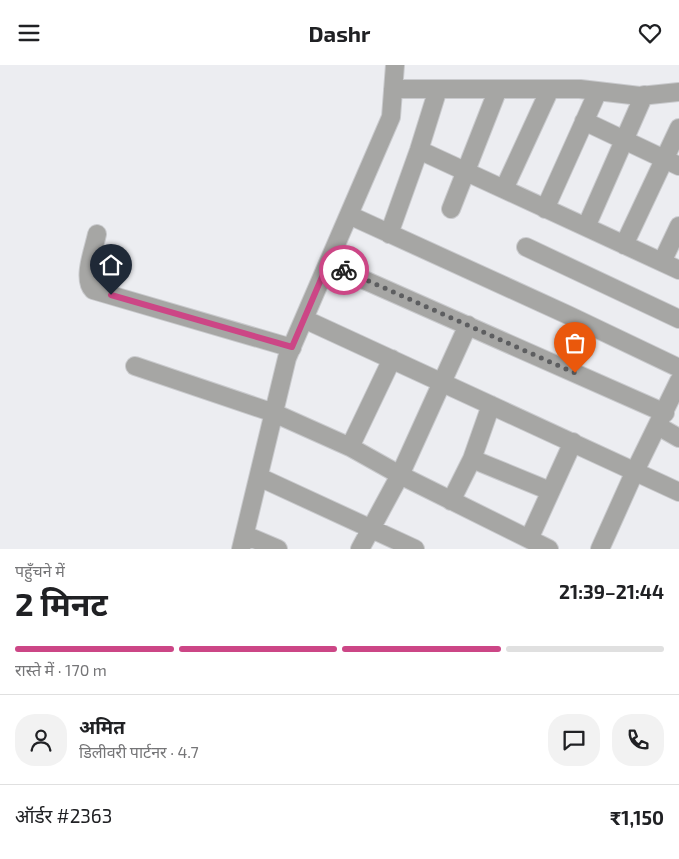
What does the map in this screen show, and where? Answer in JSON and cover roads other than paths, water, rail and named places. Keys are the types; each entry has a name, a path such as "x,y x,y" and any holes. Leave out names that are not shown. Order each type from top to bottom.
{"street":[{"path":"278,549 243,542 287,358 391,117 395,65"},
{"path":"393,89 580,89 644,95 679,92"},
{"path":"389,234 419,150 438,89"},
{"path":"451,209 498,89"},
{"path":"504,189 550,89"},
{"path":"545,209 598,91"},
{"path":"586,227 644,95"},
{"path":"584,121 672,163"},
{"path":"624,245 672,163 679,128"},
{"path":"419,150 679,270"},
{"path":"349,215 679,368"},
{"path":"662,262 679,226"},
{"path":"97,235 88,276 89,287 93,290 292,347"},
{"path":"526,247 679,319"},
{"path":"328,263 468,325 661,419 679,438"},
{"path":"304,319 679,492"},
{"path":"360,549 400,475 468,325"},
{"path":"350,447 392,359"},
{"path":"135,365 274,413 350,447 400,475 549,549"},
{"path":"600,549 635,471 678,386"},
{"path":"451,501 472,459 492,405"},
{"path":"528,539 572,442"},
{"path":"472,459 550,491"},
{"path":"259,477 415,549"}]}
